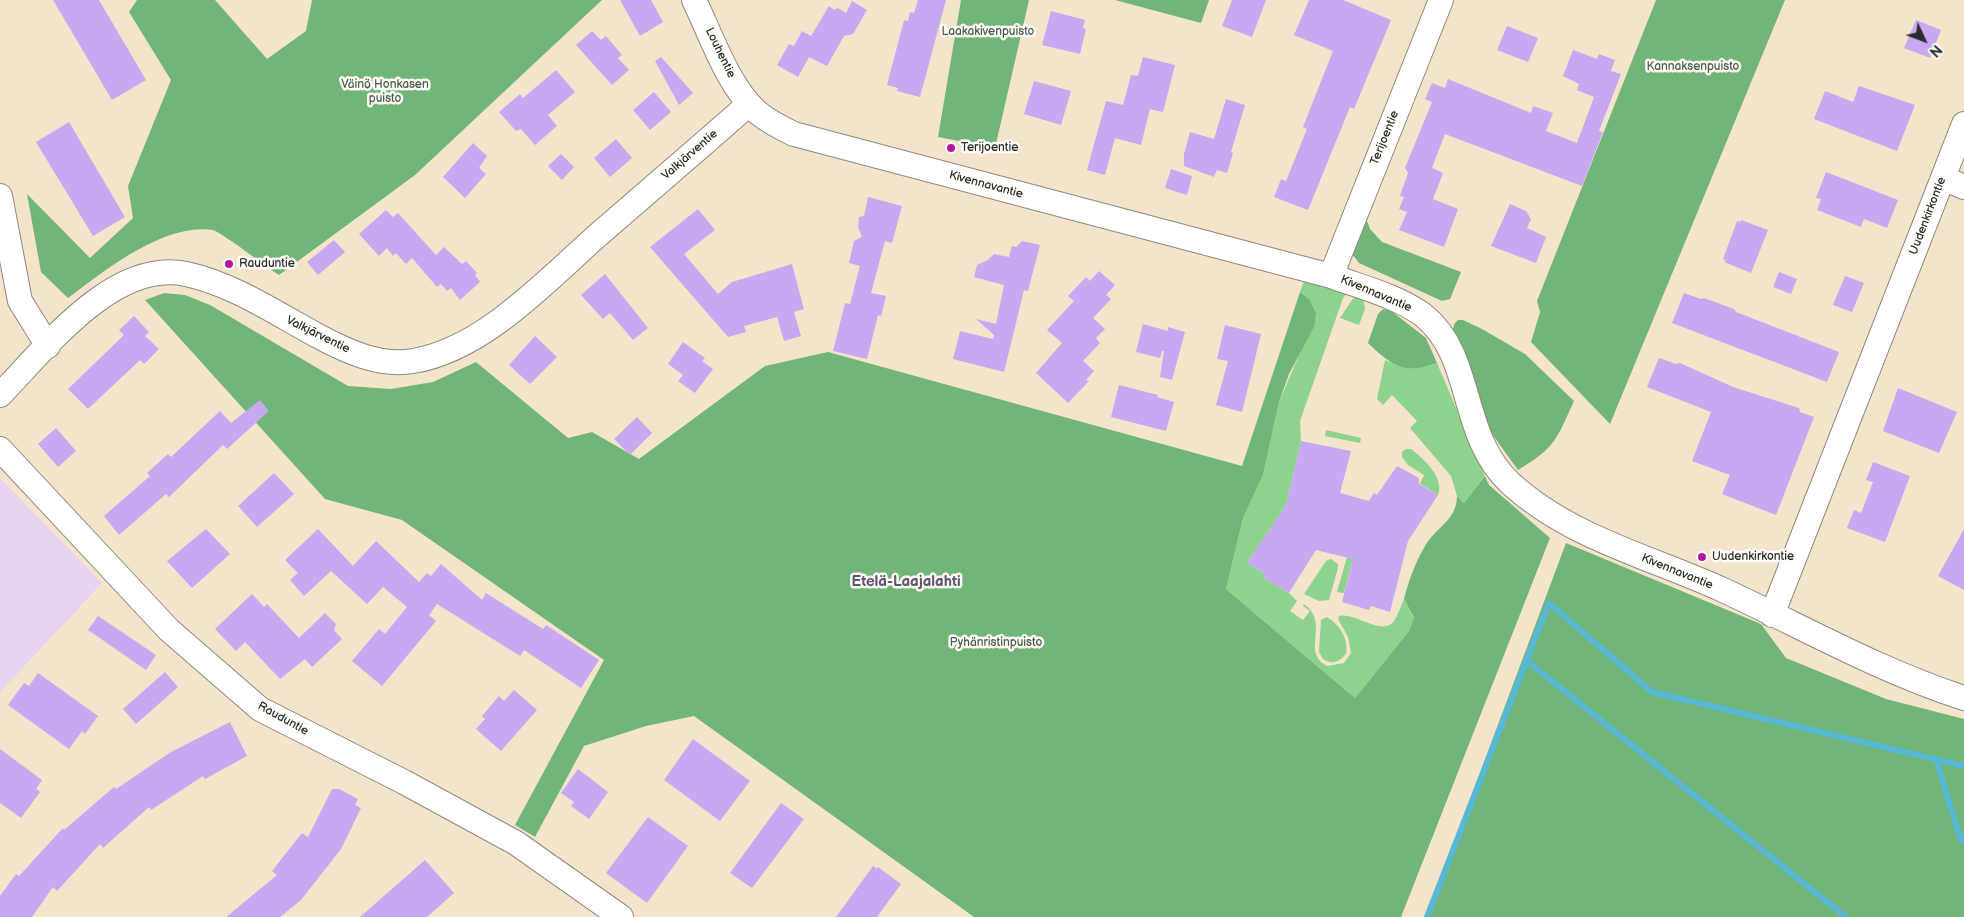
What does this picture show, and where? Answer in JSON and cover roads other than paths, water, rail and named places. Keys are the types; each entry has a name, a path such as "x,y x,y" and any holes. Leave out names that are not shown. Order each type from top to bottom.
{"street":[{"name":"Louhentie","path":"694,0 736,86 749,104"},
{"name":"Terijoentie","path":"1331,276 1441,0"},
{"name":"Kivennavantie","path":"749,104 774,124 794,134 1331,276 1414,309 1434,326 1454,357 1475,430 1494,467 1533,502 1610,545 1716,587 1772,615 1921,683 1964,698"},
{"name":"Valkjärventie","path":"0,395 98,298 122,283 143,275 165,272 184,274 217,285 256,302 338,347 386,362 411,362 438,356 460,346 508,313 749,104"},
{"name":"Uudenkirkontie","path":"1772,615 1954,182 1964,124"},
{"path":"0,196 20,301 48,346"},
{"name":"Rauduntie","path":"0,449 169,630 260,709 404,782 516,843 621,917"}],"waterway":[{"path":"1427,917 1549,603 1652,692 1964,766"},
{"path":"1527,661 1846,917"},
{"path":"1936,759 1960,838 1964,841"}],"place":[{"name":"Terijoentie","path":"951,148"},
{"name":"Rauduntie","path":"229,264"},
{"name":"Uudenkirkontie","path":"1702,557"}],"district":[{"name":"Etelä-Laajalahti","path":"906,582"}],"park label":[{"name":"Laakakivenpuisto","path":"988,32"},
{"name":"Kannaksenpuisto","path":"1693,67"},
{"name":"Väinö Honkasen puisto","path":"385,92"},
{"name":"Pyhänristinpuisto","path":"996,643"}]}
